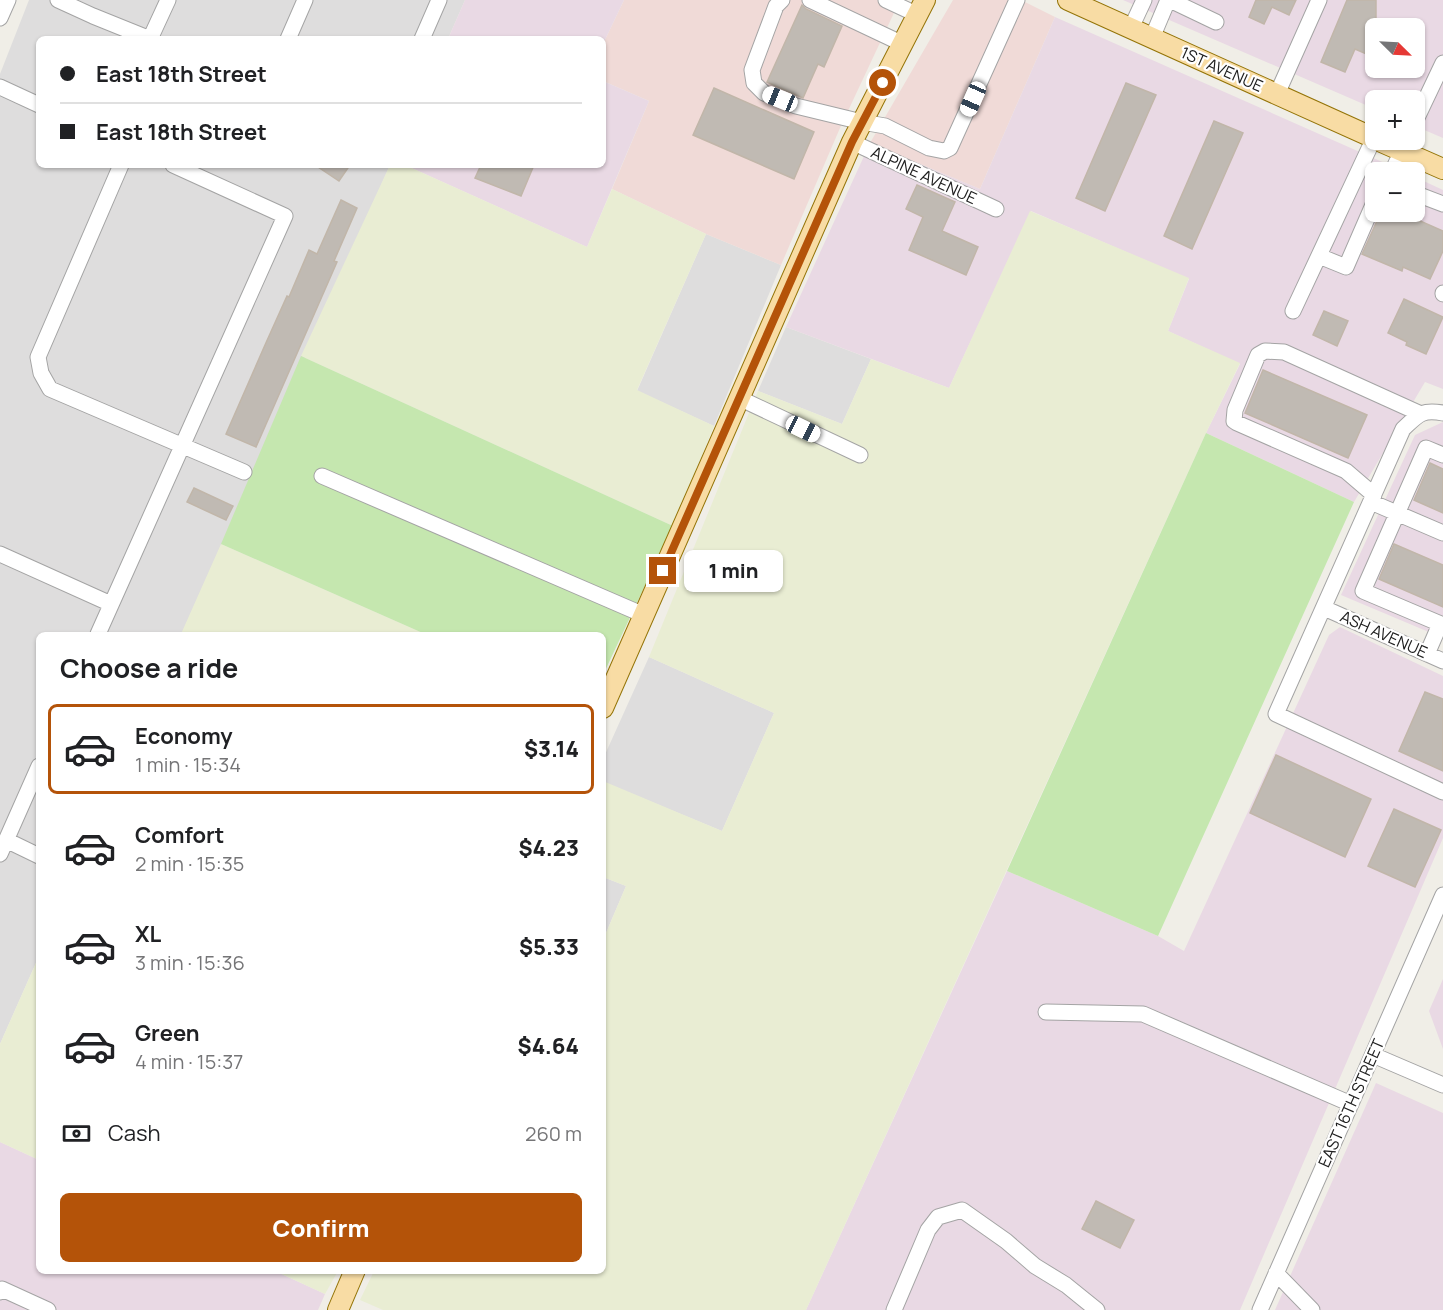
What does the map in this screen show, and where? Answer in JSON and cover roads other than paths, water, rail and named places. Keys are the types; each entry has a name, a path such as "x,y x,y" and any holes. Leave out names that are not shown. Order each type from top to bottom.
{"main road":[{"name":"1ST AVENUE","path":"1068,0 1365,134"},
{"path":"606,701 852,142 922,8"},
{"name":"1ST AVENUE","path":"1413,150 1443,169"},
{"path":"338,1310 353,1274"}],"street":[{"path":"0,18 8,0"},
{"path":"58,0 142,36"},
{"path":"151,36 168,0"},
{"path":"289,36 305,0"},
{"path":"423,36 439,0"},
{"path":"782,0 776,6 752,70 754,84 765,93 796,106 885,126 929,148 944,151 950,148 1017,0"},
{"path":"810,0 903,44"},
{"path":"1131,28 1143,0"},
{"path":"1152,38 1169,0 1216,22"},
{"path":"1277,94 1319,0"},
{"path":"889,1 922,8"},
{"path":"1425,101 1443,63"},
{"path":"0,87 36,104"},
{"name":"ALPINE AVENUE","path":"852,142 996,208"},
{"path":"1293,311 1371,150"},
{"path":"120,168 38,357 40,373 50,389 244,472"},
{"path":"99,632 285,216 180,168"},
{"path":"1425,197 1443,204"},
{"path":"1319,256 1346,267 1366,222"},
{"path":"1421,414 1284,352 1265,351 1258,355 1234,410 1234,421 1346,471 1372,499 1443,533"},
{"path":"739,398 860,456"},
{"path":"1443,413 1431,411 1418,415 1403,429 1276,714 1443,792"},
{"path":"1427,654 1442,624 1363,591 1426,448 1443,455"},
{"path":"322,476 644,615"},
{"path":"0,554 111,604"},
{"name":"ASH AVENUE","path":"1324,608 1443,661"},
{"path":"36,773 3,847 36,855"},
{"name":"EAST 16TH STREET","path":"1260,1310 1443,895"},
{"path":"1046,1012 1143,1014 1351,1104"},
{"path":"1373,1055 1443,1086"},
{"path":"894,1310 928,1230 938,1217 962,1210 1097,1310"},
{"path":"1276,1273 1312,1310"},
{"path":"0,1292 2,1289 48,1310"}]}
